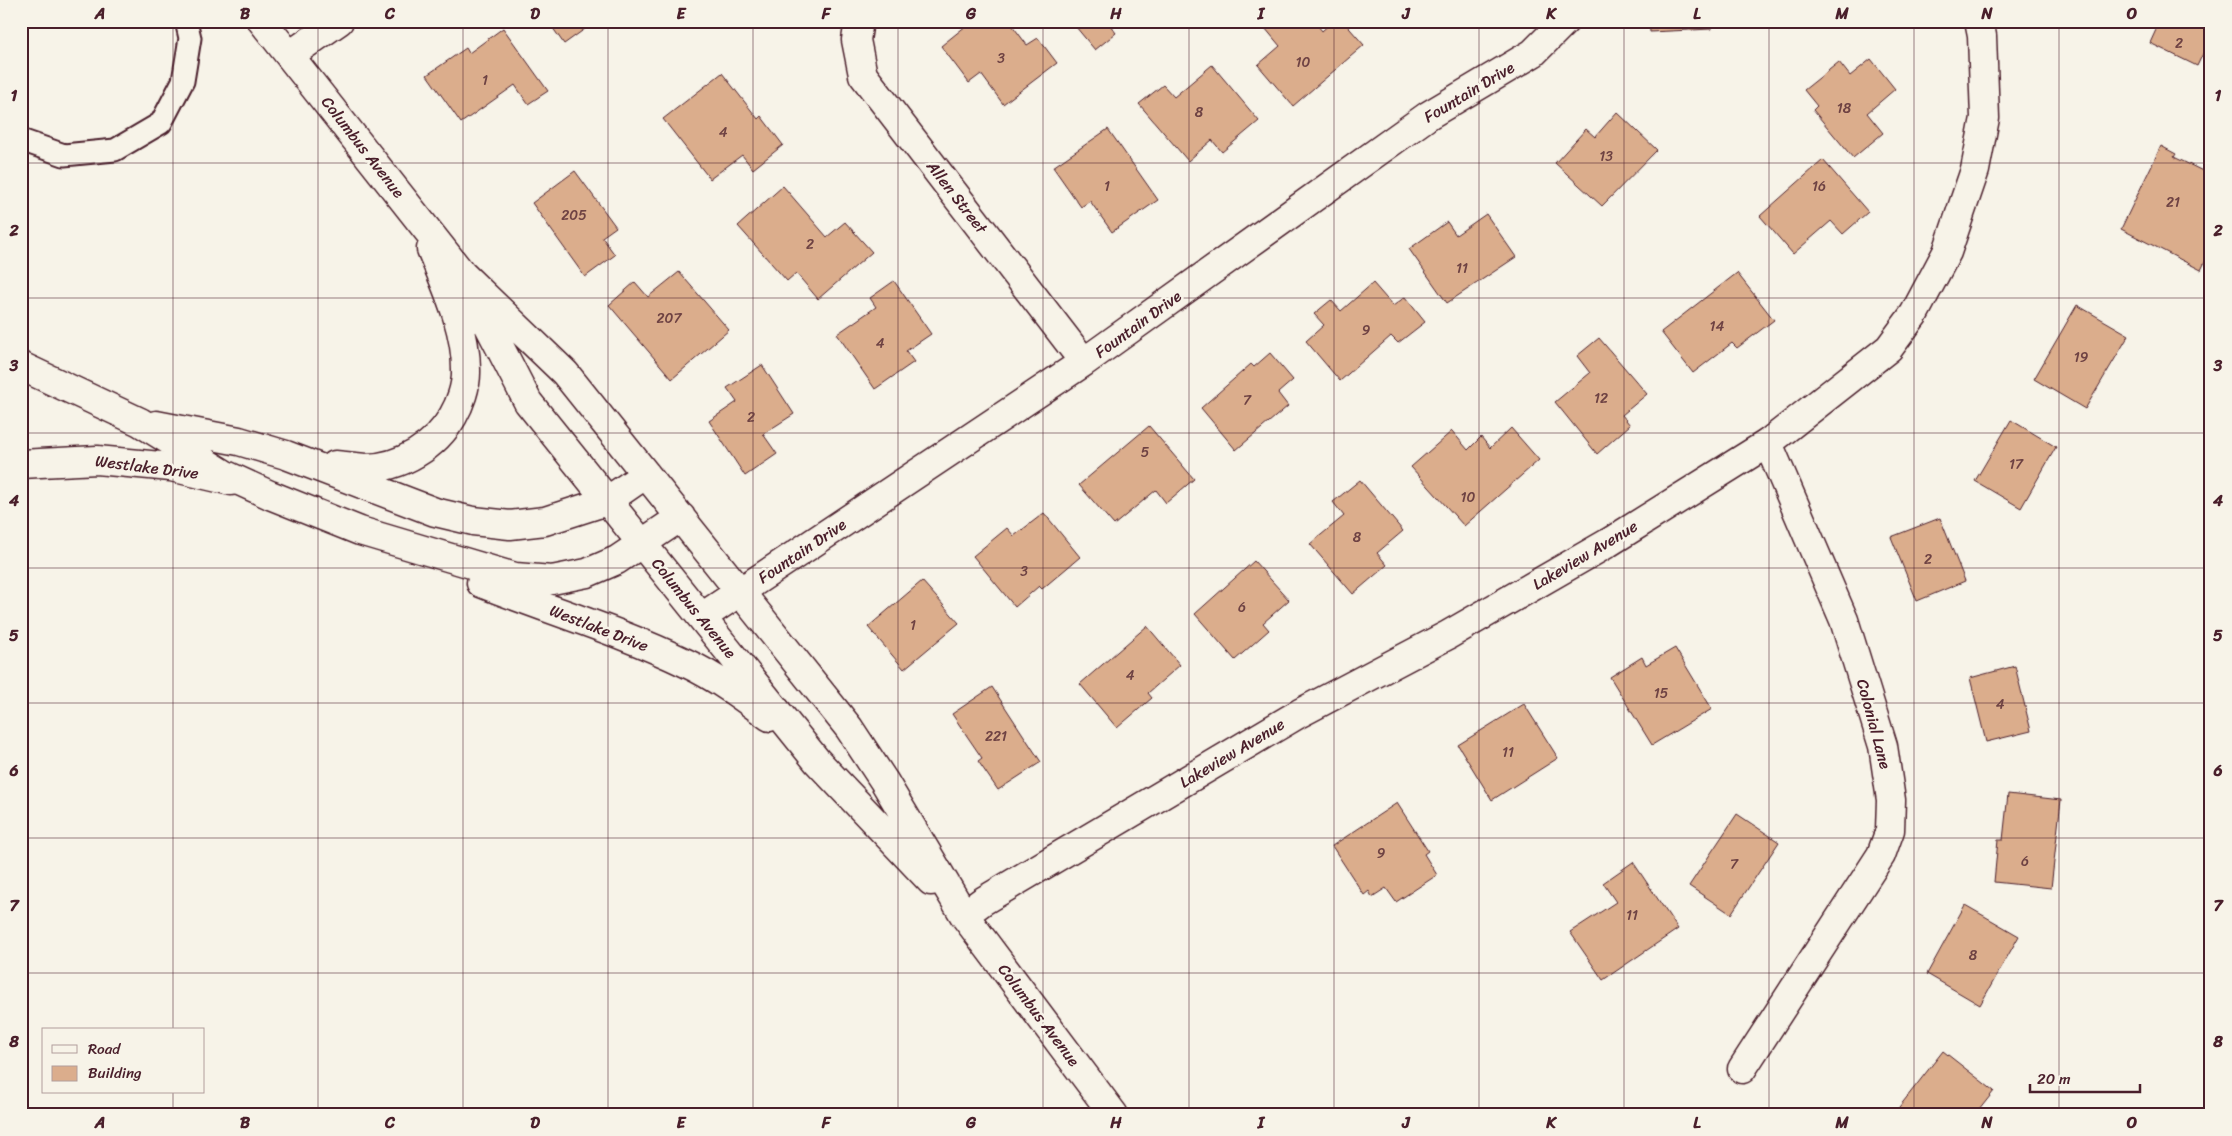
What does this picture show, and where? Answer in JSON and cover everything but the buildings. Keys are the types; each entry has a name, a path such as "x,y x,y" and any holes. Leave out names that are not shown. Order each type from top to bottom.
{"street":[{"name":"Columbus Avenue","path":"262,21 462,274 565,373 850,728 964,915 1114,1115"},
{"path":"290,56 339,21"},
{"name":"Allen Street","path":"859,21 856,40 863,75 1084,362"},
{"name":"Fountain Drive","path":"702,617 1084,362 1429,115 1533,53 1565,21"},
{"name":"Lakeview Avenue","path":"964,915 983,901 1300,713 1448,635 1608,543 1768,443 1889,348 1914,314 1948,252 1975,170 1985,118 1982,36 1979,21"},
{"path":"286,455 329,464 367,468 398,462 425,449 446,428 459,404 467,374 464,342 454,305 419,218"},
{"name":"Columbus Avenue","path":"462,274 528,402 817,761 964,915"},
{"path":"21,366 140,422 224,474 270,495 360,531 515,577 552,580 587,574 617,560 681,517"},
{"path":"140,422 239,441 286,455 435,512 473,521 510,525 544,521 607,501 646,474"},
{"name":"Colonial Lane","path":"1742,1069 1881,855 1890,830 1891,800 1883,746 1844,620 1768,443"},
{"name":"Westlake Drive","path":"21,464 97,460 171,467 221,478 270,495"},
{"name":"Westlake Drive","path":"360,531 467,577 632,639 688,664 736,692 772,718 817,761"}],"lane":[{"path":"21,140 64,155 115,150 161,123 183,81 190,38 186,21"}]}
